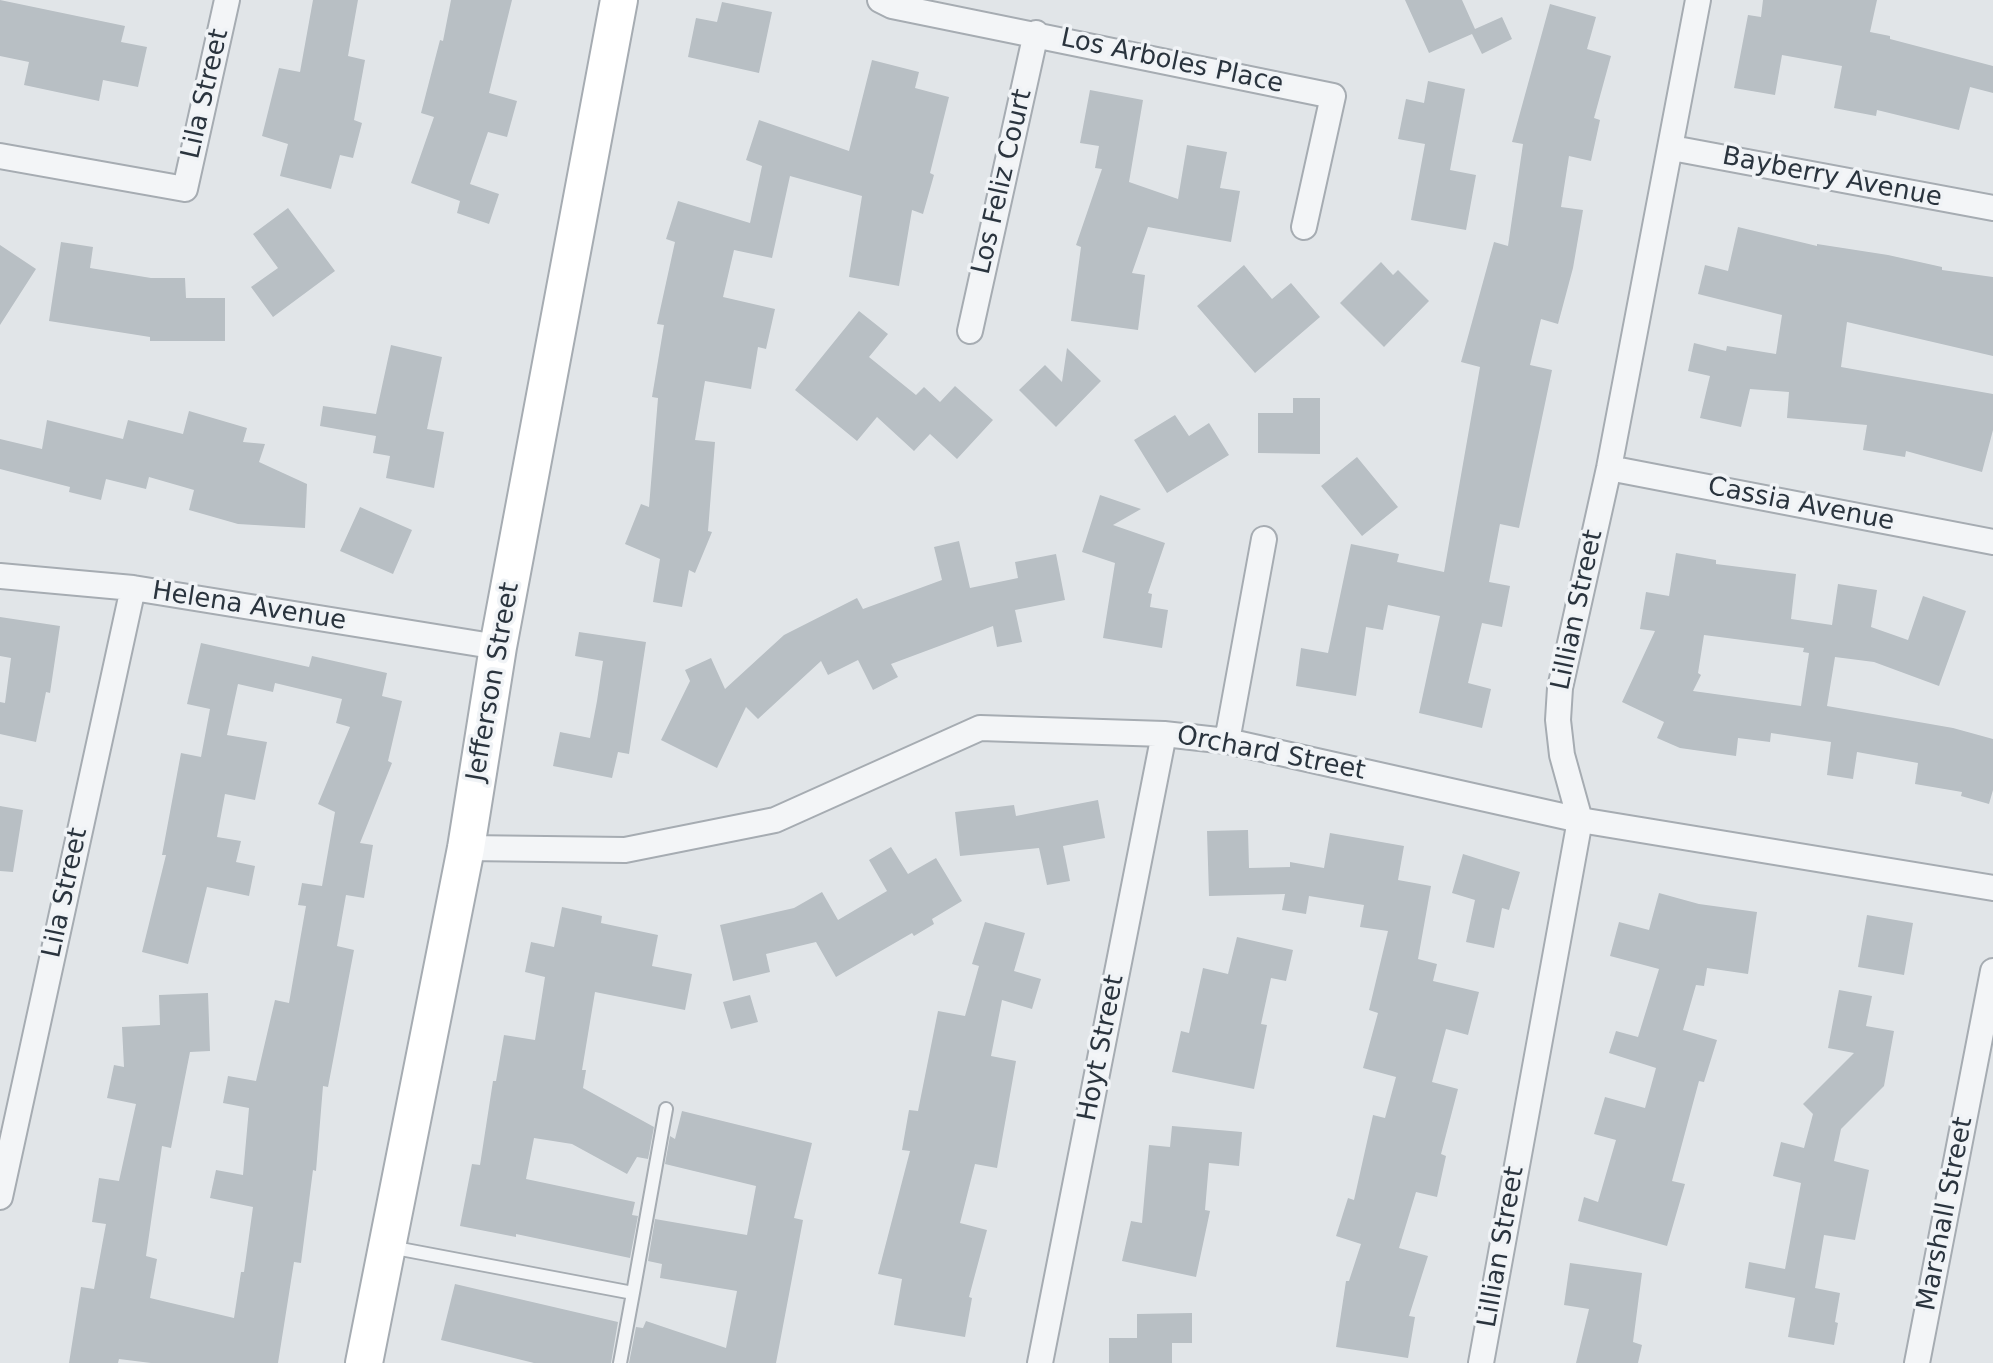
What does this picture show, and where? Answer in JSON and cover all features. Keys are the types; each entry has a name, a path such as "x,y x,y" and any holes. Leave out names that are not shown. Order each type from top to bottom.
{"street":[{"name":"Lila Street","path":"0,156 185,189 227,0"},
{"name":"Jefferson Street","path":"364,1363 466,848 498,647 619,0"},
{"name":"Los Arboles Place","path":"880,0 892,6 1333,96 1304,227"},
{"name":"Lillian Street","path":"1481,1363 1580,820 1562,755 1558,720 1560,688 1609,468 1698,0"},
{"name":"Los Feliz Court","path":"970,331 1036,33"},
{"name":"Bayberry Avenue","path":"1672,148 1993,208"},
{"name":"Cassia Avenue","path":"1609,468 1993,542"},
{"path":"1227,741 1264,539"},
{"name":"Helena Avenue","path":"0,576 133,588 498,647"},
{"name":"Lila Street","path":"0,1197 133,588"},
{"name":"Orchard Street","path":"466,848 625,850 775,820 980,728 1164,734 1227,741 1580,820 1993,888"},
{"name":"Hoyt Street","path":"1040,1363 1164,734"},
{"name":"Marshall Street","path":"1917,1363 1993,971"}],"lane":[{"path":"620,1363 666,1109"},
{"path":"387,1246 633,1293"}],"building":[{"path":"0,0 125,26 121,42 147,47 138,87 103,80 99,101 24,85 29,62 0,56"},
{"path":"313,0 358,0 348,56 365,60 354,120 362,123 353,158 340,155 331,189 280,176 288,144 262,136 279,68 300,72"},
{"path":"451,0 512,0 489,93 517,101 507,137 488,132 470,184 499,194 489,224 457,213 460,201 411,183 434,117 421,113 440,40 443,41"},
{"path":"1405,0 1462,0 1475,29 1502,17 1512,39 1482,54 1472,34 1429,53"},
{"path":"1763,0 1877,0 1870,32 1993,66 1993,93 1970,87 1959,130 1877,110 1876,116 1834,108 1842,66 1782,55 1775,95 1734,88 1748,15 1761,17"},
{"path":"722,2 772,12 759,73 688,57 696,18 717,22"},
{"path":"1550,4 1596,17 1587,49 1611,56 1594,118 1600,120 1591,161 1569,156 1561,207 1583,210 1573,268 1558,324 1541,319 1530,365 1552,370 1519,528 1500,524 1489,582 1510,586 1502,627 1482,623 1468,683 1491,689 1482,728 1419,713 1440,616 1388,605 1383,630 1366,627 1356,696 1296,686 1301,648 1328,653 1351,544 1399,554 1397,562 1444,572 1480,367 1461,362 1494,242 1508,246 1523,144 1512,142"},
{"path":"872,60 919,72 915,88 949,97 923,214 912,210 899,286 849,277 862,196 790,176 772,258 734,250 723,297 775,309 766,349 758,347 751,389 705,381 695,440 715,442 708,531 712,532 695,573 689,570 682,607 653,602 660,559 625,544 641,504 649,507 658,398 652,397 664,325 657,324 675,242 666,239 678,201 750,223 762,166 746,160 759,120 849,151"},
{"path":"1428,81 1465,89 1450,170 1476,175 1466,230 1411,220 1425,144 1398,139 1406,99 1424,103"},
{"path":"1090,90 1143,100 1129,182 1178,199 1187,145 1227,152 1220,188 1240,191 1231,242 1148,227 1132,273 1145,275 1138,330 1071,321 1081,247 1076,245 1102,169 1095,168 1099,146 1080,143"},
{"path":"288,208 335,271 273,317 251,287 278,268 253,234"},
{"path":"1738,227 1817,246 1888,255 1942,267 1942,270 1993,277 1993,356 1847,322 1841,367 1993,394 1993,430 1982,472 1906,451 1905,457 1863,450 1867,425 1787,418 1789,392 1750,389 1741,427 1700,418 1710,376 1688,371 1694,343 1726,351 1727,346 1776,354 1782,315 1698,294 1705,265 1728,271"},
{"path":"61,242 93,247 90,268 151,278 185,278 186,298 225,298 225,341 150,341 150,337 49,321"},
{"path":"0,245 36,269 0,325"},
{"path":"1381,262 1393,275 1398,270 1429,301 1384,347 1340,303"},
{"path":"1244,265 1272,299 1291,283 1320,317 1255,373 1197,306"},
{"path":"859,311 888,334 869,357 916,395 924,387 940,402 955,386 993,420 957,459 930,434 914,451 877,417 857,441 795,390"},
{"path":"391,345 442,357 427,429 444,432 434,488 386,478 390,456 373,453 376,436 320,426 323,406 376,414"},
{"path":"1067,348 1101,381 1056,427 1019,390 1045,365 1062,382"},
{"path":"1293,398 1320,398 1320,454 1258,453 1258,413 1293,413"},
{"path":"189,411 247,428 243,442 265,444 259,462 307,484 305,528 238,524 189,510 194,490 149,477 146,489 106,479 101,500 69,492 70,487 0,469 0,439 42,449 47,420 123,439 128,420 183,434"},
{"path":"1175,415 1189,436 1209,423 1229,455 1167,493 1134,440"},
{"path":"1357,457 1398,507 1362,536 1321,486"},
{"path":"1100,495 1141,509 1113,525 1165,543 1148,593 1152,594 1150,607 1168,610 1162,648 1103,638 1115,563 1082,552"},
{"path":"360,507 412,530 393,574 340,551"},
{"path":"959,541 970,588 1018,578 1015,562 1056,554 1065,600 1015,610 1022,642 997,647 993,626 891,664 898,677 873,690 858,660 828,675 821,661 758,719 746,707 717,768 661,740 690,681 685,670 711,658 725,689 784,635 857,598 863,609 942,580 934,547"},
{"path":"1676,553 1716,560 1716,564 1796,574 1791,619 1832,625 1838,584 1877,590 1871,627 1908,640 1923,596 1966,611 1939,686 1874,662 1835,657 1827,706 1953,728 1993,739 1993,790 1989,804 1961,796 1962,792 1915,784 1918,763 1857,752 1853,779 1827,775 1831,742 1771,733 1770,742 1738,738 1736,756 1680,748 1657,738 1664,722 1622,702 1655,631 1640,629 1646,592 1669,596","holes":["1704,635 1804,648 1803,652 1809,653 1801,706 1693,691 1701,675 1698,673"]},
{"path":"0,617 60,626 50,693 46,692 36,742 0,734 0,702 5,703 11,658 0,656"},
{"path":"579,632 646,642 629,754 618,752 612,778 553,766 560,732 590,738 603,661 575,656"},
{"path":"201,643 309,667 312,656 387,673 382,696 402,701 388,761 392,763 360,843 373,845 364,898 346,895 337,946 354,950 328,1087 323,1086 316,1171 313,1170 301,1263 294,1262 278,1363 151,1363 119,1359 118,1363 69,1363 81,1287 94,1289 106,1224 92,1222 99,1178 119,1181 136,1104 107,1098 114,1065 124,1067 122,1027 160,1025 159,995 208,993 210,1051 190,1052 171,1148 162,1146 146,1256 157,1259 150,1298 234,1318 253,1207 210,1198 216,1170 243,1175 249,1108 223,1103 228,1076 256,1081 275,1000 289,1003 306,906 298,905 302,883 322,886 335,812 318,804 350,727 336,723 342,699 275,683 273,692 238,684 227,735 267,742 255,800 225,794 217,837 241,841 236,862 255,866 249,896 207,887 188,964 142,952 166,855 162,855 181,753 201,757 210,709 187,704"},
{"path":"1098,800 1105,838 1063,846 1070,881 1047,885 1039,848 960,856 955,812 1014,805 1016,816"},
{"path":"0,806 23,810 13,872 0,871"},
{"path":"1248,830 1249,868 1290,867 1290,862 1324,868 1330,833 1404,846 1398,880 1431,886 1418,959 1437,964 1433,981 1479,992 1468,1035 1446,1029 1432,1082 1458,1089 1441,1154 1446,1156 1437,1197 1416,1192 1399,1248 1428,1256 1409,1316 1415,1317 1408,1358 1336,1347 1346,1281 1349,1281 1361,1244 1336,1236 1348,1198 1354,1200 1373,1115 1385,1118 1396,1077 1363,1068 1378,1013 1369,1010 1388,931 1360,927 1364,905 1309,896 1306,914 1282,910 1285,894 1209,896 1207,831"},
{"path":"891,847 908,874 936,858 962,901 932,919 934,924 914,936 912,933 836,977 816,942 766,954 770,972 733,981 720,925 794,908 822,892 838,920 887,891 869,860"},
{"path":"1463,854 1520,872 1509,910 1502,908 1494,948 1466,942 1475,900 1452,893"},
{"path":"1659,893 1699,904 1757,912 1748,974 1707,968 1704,986 1696,985 1683,1030 1717,1040 1704,1082 1699,1081 1672,1181 1685,1184 1667,1246 1578,1221 1584,1197 1598,1202 1616,1140 1594,1134 1605,1097 1645,1108 1656,1068 1609,1053 1616,1031 1638,1037 1659,969 1610,956 1619,922 1649,930"},
{"path":"562,907 602,916 601,923 658,935 652,966 692,974 685,1010 595,992 582,1070 586,1070 583,1088 654,1127 648,1159 637,1157 627,1174 572,1144 534,1138 526,1179 635,1202 632,1215 638,1216 630,1258 516,1234 516,1237 460,1226 472,1164 480,1165 493,1081 496,1081 504,1035 535,1040 545,977 525,972 531,942 554,947"},
{"path":"1867,915 1913,923 1904,975 1858,967"},
{"path":"985,922 1025,933 1014,971 1041,979 1032,1009 1002,1000 991,1056 1016,1061 997,1168 975,1164 960,1223 987,1230 969,1297 972,1298 965,1337 894,1325 902,1279 878,1274 910,1151 902,1150 909,1110 918,1111 938,1011 965,1016 979,966 972,964"},
{"path":"1237,937 1293,950 1286,981 1271,978 1261,1024 1267,1025 1254,1089 1172,1072 1181,1031 1189,1033 1203,968 1228,974"},
{"path":"1839,990 1872,996 1866,1026 1894,1031 1884,1086 1841,1129 1834,1161 1869,1170 1855,1240 1824,1235 1815,1288 1840,1293 1834,1345 1788,1337 1795,1298 1745,1288 1749,1262 1785,1269 1801,1183 1773,1176 1781,1142 1804,1148 1813,1114 1803,1104 1854,1053 1828,1048"},
{"path":"750,995 758,1022 731,1029 723,1002"},
{"path":"682,1111 812,1143 794,1218 803,1220 776,1363 629,1363 636,1327 643,1328 646,1321 726,1348 737,1291 660,1278 662,1264 648,1261 655,1219 747,1235 756,1186 665,1164 670,1136 675,1139"},
{"path":"1172,1126 1242,1132 1239,1166 1209,1163 1205,1210 1210,1211 1196,1277 1122,1261 1131,1221 1142,1223 1149,1145 1170,1147"},
{"path":"1570,1263 1642,1273 1633,1342 1642,1345 1638,1363 1576,1363 1589,1309 1564,1305"},
{"path":"455,1284 618,1322 611,1363 534,1363 441,1340"},
{"path":"1192,1313 1192,1343 1172,1343 1172,1363 1109,1363 1109,1338 1137,1338 1137,1314"}]}
